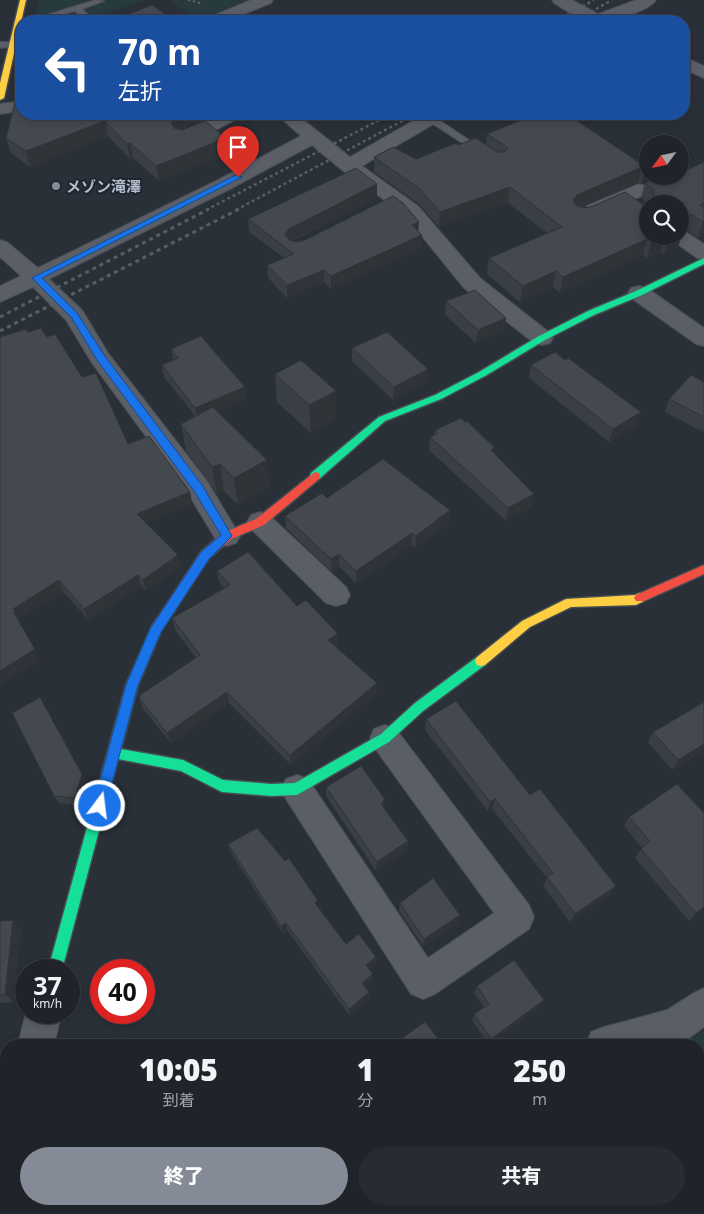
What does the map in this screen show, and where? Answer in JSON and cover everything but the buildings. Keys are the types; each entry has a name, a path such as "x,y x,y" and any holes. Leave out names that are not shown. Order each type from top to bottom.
{"street":[{"path":"21,15 23,0"},
{"path":"229,15 265,0"},
{"path":"560,0 586,15"},
{"path":"607,15 640,5 648,0"},
{"path":"0,98 15,50"},
{"path":"690,65 704,73"},
{"path":"0,109 15,107"},
{"path":"184,138 221,120"},
{"path":"293,120 349,166 385,202 411,210 472,284 542,338"},
{"path":"349,166 427,120"},
{"path":"0,295 223,185 314,137"},
{"path":"582,216 630,194 639,207"},
{"path":"689,242 704,253"},
{"path":"0,246 74,315 100,358 198,488 227,536"},
{"path":"59,959 132,685 156,629 205,556 227,536 260,522 382,418 438,397 482,374 542,338 591,313 639,293 704,261"},
{"path":"639,293 704,339"},
{"path":"260,522 336,595"},
{"path":"114,753 183,766 222,786 271,790 297,789 385,738 419,707 526,624 570,602 636,600 704,570"},
{"path":"297,789 423,982 518,917 385,738"},
{"path":"626,1039 675,1026 704,1006"},
{"path":"37,1039 41,1024"}],"lane":[{"path":"52,15 99,0"},
{"path":"76,8 84,15"},
{"path":"0,45 15,44"},
{"path":"439,120 491,159"}],"green space":[{"path":"40,0 146,0 108,13 110,15 36,15"},
{"path":"168,0 254,0 219,15 190,15"},
{"path":"704,1031 704,1039 691,1039"}],"railway":[{"path":"567,15 594,0"},
{"path":"586,15 612,0"},
{"path":"206,210 379,120"},
{"path":"236,210 404,120"},
{"path":"0,317 209,209"},
{"path":"0,331 239,209"}],"traffic: fast":[{"path":"315,476 382,419 438,397 482,374 542,338 591,313 639,293 704,261"},
{"path":"58,959 132,685 156,629 169,610"},
{"path":"114,753 183,766 222,786 271,790 297,789 385,738 419,707 481,661"}],"traffic: slow":[{"path":"19,15 23,0"},
{"path":"0,98 15,34"},
{"path":"481,661 526,624 570,602 636,600 640,598"}],"traffic: jam":[{"path":"169,610 205,555 227,536 260,522 315,476"},
{"path":"640,598 704,569"}],"place":[{"name":"メゾン滝澤","path":"56,186"}],"route":[{"path":"100,806 132,685 156,629 205,556 227,536 214,518 198,488 100,358 74,315 36,278 238,177"}]}
